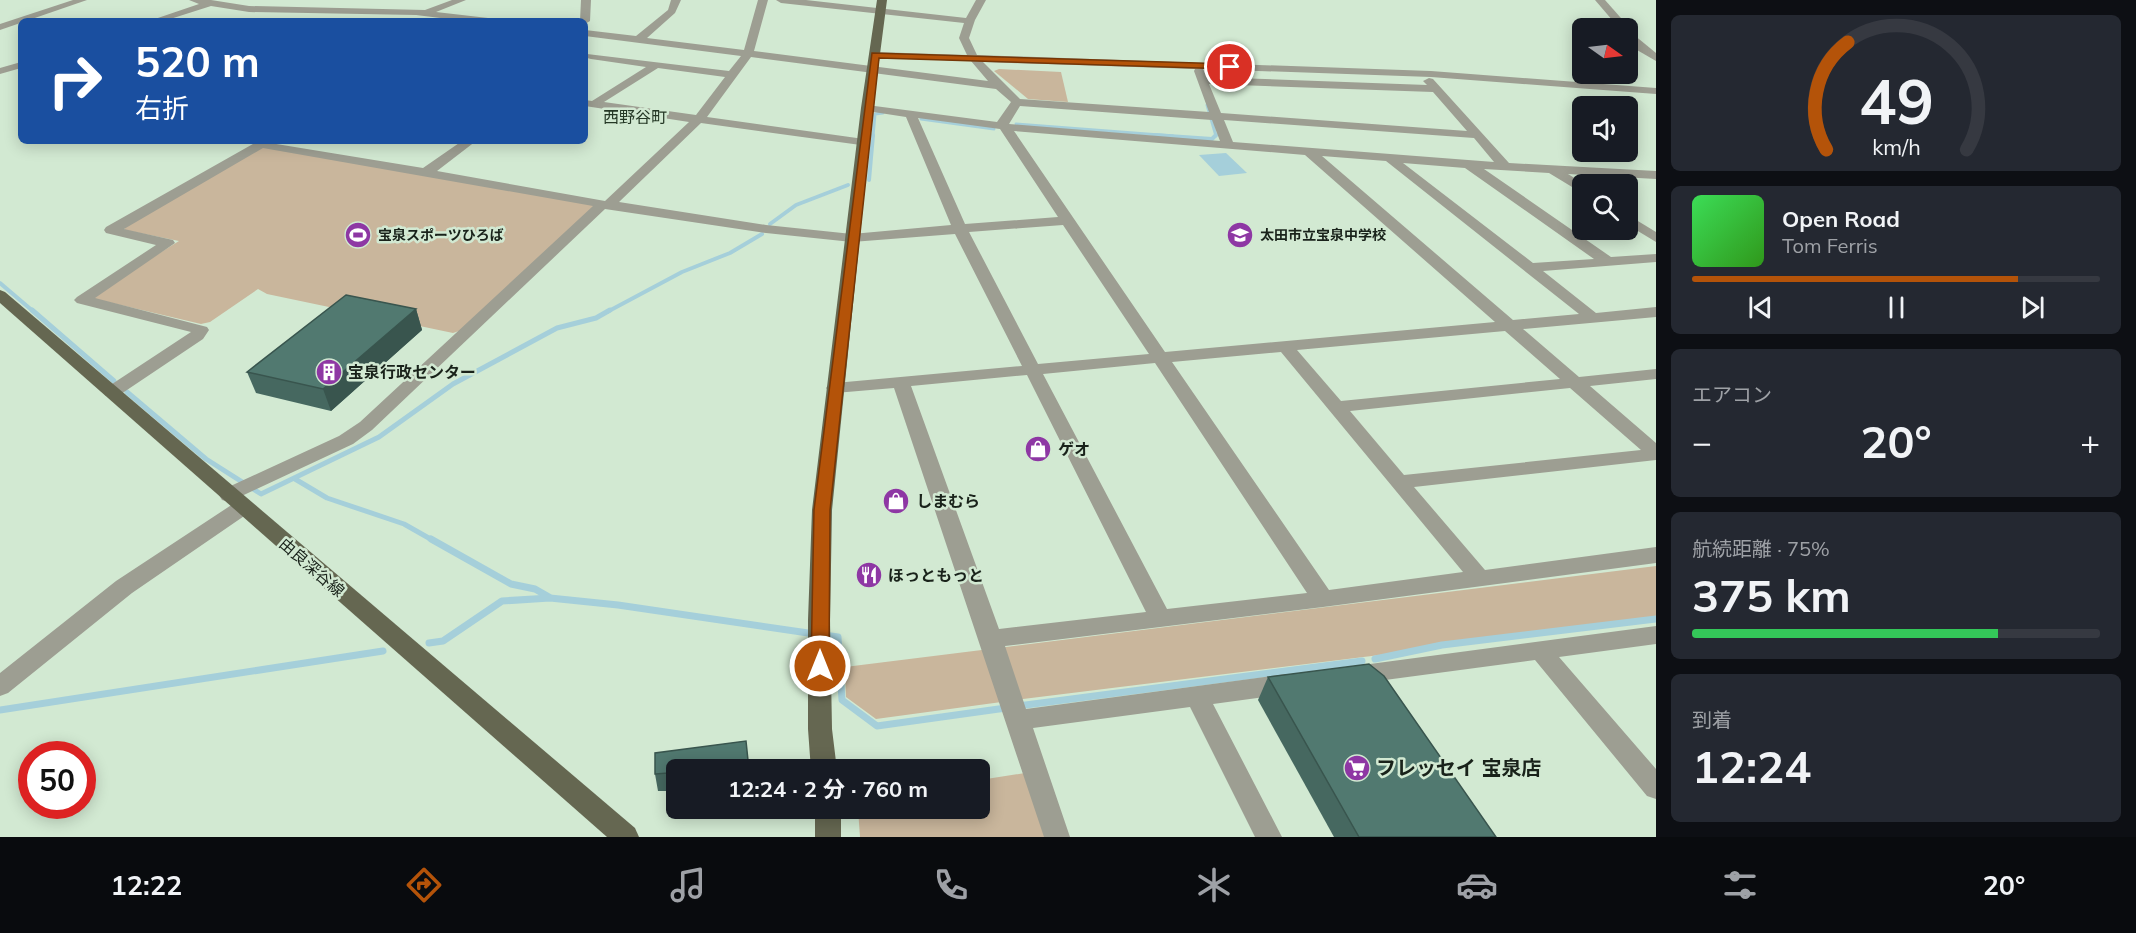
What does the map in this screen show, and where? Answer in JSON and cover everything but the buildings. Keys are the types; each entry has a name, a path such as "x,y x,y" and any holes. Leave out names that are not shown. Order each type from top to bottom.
{"main road":[{"path":"823,759 820,729 822,510 867,108 882,0"},
{"name":"由良深谷線","path":"0,295 626,837"},
{"path":"828,819 828,837"}],"street":[{"path":"31,18 82,0"},
{"path":"194,0 249,9 423,13 459,18"},
{"path":"423,13 461,0"},
{"path":"585,18 586,0"},
{"path":"638,40 672,11 676,0"},
{"path":"0,686 236,501 346,440 366,426 602,206 699,120 748,54 763,0"},
{"path":"781,0 969,21"},
{"path":"981,0 969,21 964,38 979,58 986,73 1017,102 1477,135"},
{"path":"1600,0 1615,18"},
{"path":"163,18 210,3"},
{"path":"0,27 18,22"},
{"path":"588,33 748,54 874,63 1002,86"},
{"path":"588,58 619,38"},
{"path":"1638,45 1656,58"},
{"path":"588,58 732,75"},
{"path":"874,63 979,58 1431,74 1656,91"},
{"path":"979,58 1201,75 1432,84 1531,85 1656,95"},
{"path":"0,71 18,66"},
{"path":"589,103 654,66"},
{"path":"1201,75 1228,145"},
{"path":"1432,84 1504,166"},
{"path":"1017,102 1003,121 1004,126 1323,599"},
{"path":"589,103 864,143"},
{"path":"867,108 1004,126 1468,164 1634,174"},
{"path":"910,113 960,229 1161,619"},
{"path":"112,392 197,336 201,330 82,300 168,243 111,230 261,144"},
{"path":"269,144 596,202 602,206 766,229 852,238 1068,220"},
{"path":"426,172 466,144"},
{"path":"1308,151 1656,454"},
{"path":"1388,157 1593,318"},
{"path":"1468,164 1608,262"},
{"path":"1552,169 1572,182"},
{"path":"1638,174 1656,175"},
{"path":"1638,176 1656,187"},
{"path":"1638,225 1656,237"},
{"path":"1530,268 1656,258"},
{"path":"835,388 1656,312"},
{"path":"1285,346 1480,578"},
{"path":"1336,406 1656,374"},
{"path":"901,382 1057,837"},
{"path":"1400,482 1656,454"},
{"path":"991,639 1323,599 1656,555"},
{"path":"1017,720 1318,680 1379,682 1540,650 1656,635"},
{"path":"1540,650 1656,788"},
{"path":"1197,696 1269,837"}],"shaded area":[{"path":"999,69 1061,72 1068,102 1028,99 994,71"},
{"name":"宝泉スポーツひろば","path":"266,147 593,205 593,207 462,330 453,333 267,294 258,289 210,322 201,324 91,298 92,295 179,241 125,230 124,226 260,148"},
{"path":"1656,566 1656,621 876,719 846,697 845,667"},
{"path":"1025,773 1047,837 860,837 859,819 990,819 990,778"}],"water":[{"path":"1226,153 1247,173 1219,176 1199,155"}],"waterway":[{"path":"1207,105 1216,135"},
{"path":"873,136 875,114 883,113"},
{"path":"921,119 994,129"},
{"path":"1016,124 1173,136"},
{"path":"869,180 873,135"},
{"path":"1154,135 1212,139 1216,135"},
{"path":"770,224 796,205 848,185"},
{"path":"607,312 682,272 730,253 762,234"},
{"path":"0,283 34,312"},
{"path":"32,310 114,381"},
{"path":"127,392 206,459 261,494 379,437 453,384 557,328 596,318 610,310"},
{"path":"295,479 327,498 404,524 434,541"},
{"path":"431,539 511,584 535,589 549,597"},
{"path":"429,643 443,641 502,601 550,598 618,605 815,634"},
{"path":"1375,659 1442,645 1656,619"},
{"path":"824,635 838,637 842,700 877,726 1006,708"},
{"path":"0,710 383,651"},
{"path":"1018,706 1362,661"}],"place":[{"name":"宝泉スポーツひろば","path":"358,235"},
{"name":"太田市立宝泉中学校","path":"1240,235"},
{"name":"宝泉行政センター","path":"329,372"},
{"name":"ゲオ","path":"1038,449"},
{"name":"しまむら","path":"896,501"},
{"name":"ほっともっと","path":"869,575"},
{"name":"フレッセイ 宝泉店","path":"1357,768"}],"district":[{"name":"西野谷町","path":"635,117"}],"route":[{"path":"820,666 822,510 867,108 875,55 1230,67"}]}
